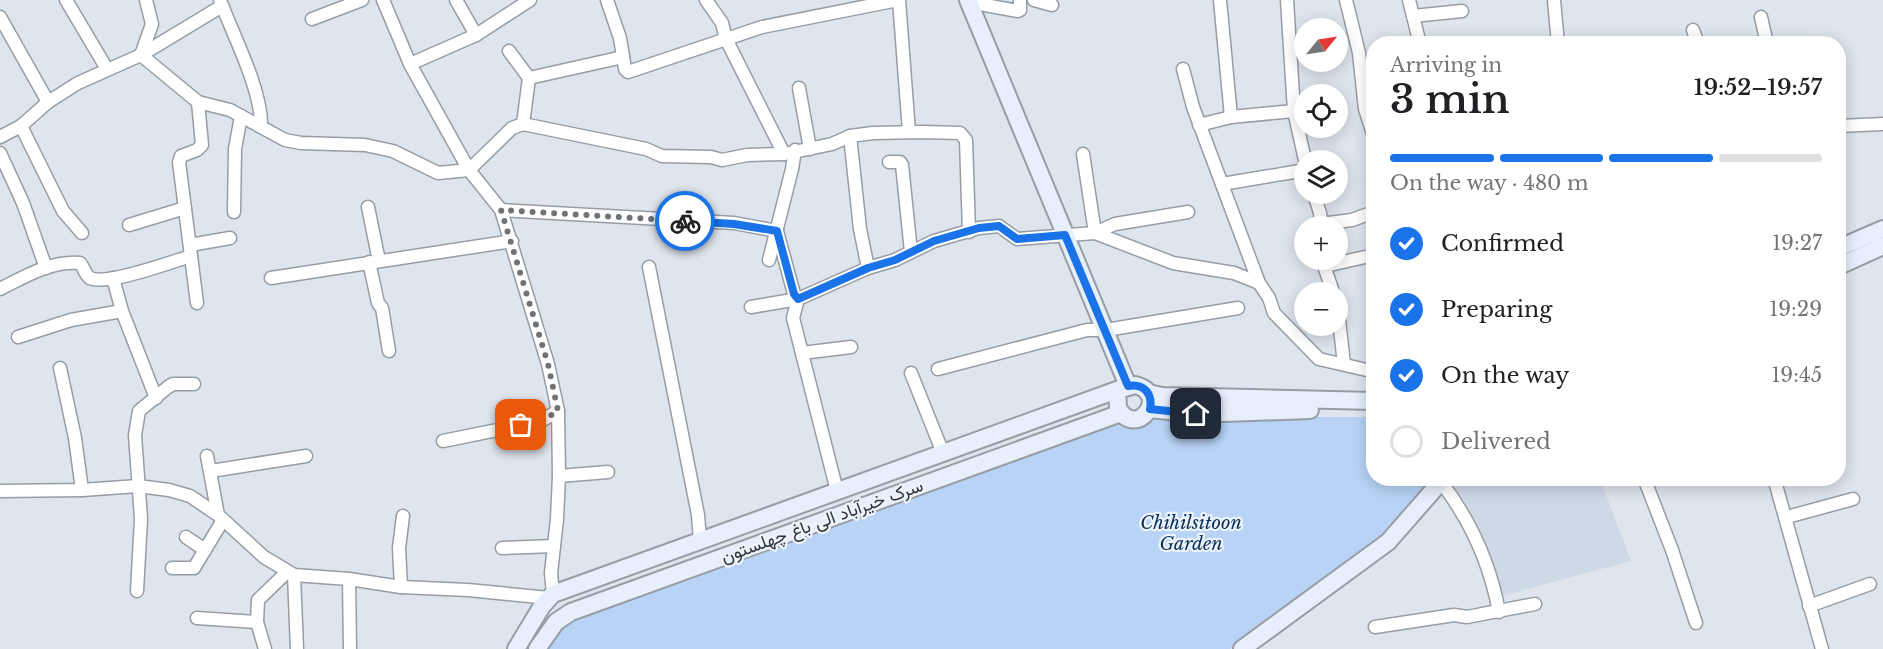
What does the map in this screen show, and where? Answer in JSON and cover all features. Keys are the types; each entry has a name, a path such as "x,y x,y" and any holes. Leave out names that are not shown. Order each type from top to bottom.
{"main road":[{"path":"968,1 1106,330 1123,388 1116,402 1121,413 1125,417 1137,419 1142,417 1149,401 1162,396 1366,401"},
{"path":"1846,245 1883,229"},
{"path":"1846,263 1883,246"},
{"path":"516,649 551,596 837,490 1123,388 1140,386 1149,401 1196,414 1366,409"},
{"name":"سرک خیرآباد الی باغ چهلستون","path":"537,649 556,622 571,612 1121,413"},
{"path":"1242,649 1388,542 1437,486"}],"street":[{"path":"66,0 107,69"},
{"path":"141,55 152,24 146,0"},
{"path":"312,19 362,0"},
{"path":"0,491 82,490 138,486 169,490 190,496 221,518 264,557 291,574 349,579 401,587 551,596 560,476 558,411 548,364 501,210 469,170 410,64 383,0"},
{"path":"456,0 476,35"},
{"path":"410,64 476,35 530,0"},
{"path":"607,0 620,38 625,69 628,72 762,27 898,0 909,132"},
{"path":"706,0 722,23 726,39 789,152 777,231 769,260"},
{"path":"968,1 1018,11 1020,0"},
{"path":"1034,0 1052,5"},
{"path":"1220,0 1230,117"},
{"path":"1199,125 1230,117 1294,111 1287,0"},
{"path":"1346,0 1359,53 1366,112"},
{"path":"1409,0 1418,36"},
{"path":"1554,0 1557,36"},
{"path":"0,137 21,126 48,102 78,83 141,55 221,3 249,74 261,115 261,126"},
{"path":"1413,16 1462,11"},
{"path":"0,17 48,102"},
{"path":"1761,17 1765,36"},
{"path":"1693,30 1695,36"},
{"path":"509,51 529,78 523,124"},
{"path":"141,55 198,102 230,110 285,140 301,143 364,145 393,151 438,173 469,170 512,128 523,124 646,150 662,156 711,157 722,160 747,155 810,149 832,144 850,136 909,132 960,133 964,135 969,194 969,232"},
{"path":"529,78 623,57"},
{"path":"1183,69 1199,125 1259,283 1269,298 1274,313 1319,359 1366,370"},
{"path":"799,88 810,149"},
{"path":"197,303 179,162 181,156 197,150 202,145 198,102"},
{"path":"234,212 236,149 241,116"},
{"path":"1846,126 1883,124"},
{"path":"21,126 63,211 82,233"},
{"path":"850,136 860,229 868,268"},
{"path":"0,153 23,203 46,268"},
{"path":"1083,154 1095,233"},
{"path":"889,162 900,162 902,165 911,252"},
{"path":"1222,184 1294,168"},
{"path":"368,207 378,303 382,308 389,351"},
{"path":"129,225 185,208"},
{"path":"501,210 734,224 777,231"},
{"path":"752,307 798,299 868,268 895,260 934,241 979,228 999,226 1017,239 1095,233 1115,224 1188,212"},
{"path":"1348,221 1366,215"},
{"path":"777,231 794,294 798,299"},
{"path":"1095,233 1173,263 1234,273 1259,283"},
{"path":"0,288 46,268 80,263 91,279 113,278 231,238"},
{"path":"272,278 512,241"},
{"path":"1348,259 1366,256"},
{"path":"649,267 698,515 700,540"},
{"path":"113,278 122,311 156,398"},
{"path":"798,299 793,318 837,490"},
{"path":"938,369 1087,330 1106,330 1238,308"},
{"path":"18,337 72,320 122,311"},
{"path":"1341,336 1344,364"},
{"path":"802,353 851,347"},
{"path":"60,368 75,438 82,490"},
{"path":"912,373 943,453"},
{"path":"137,591 141,519 135,435 140,411 173,384 194,384"},
{"path":"443,441 541,421 558,411"},
{"path":"172,568 194,568 221,518 207,456"},
{"path":"211,471 306,456"},
{"path":"560,476 608,472"},
{"path":"1446,486 1480,543 1496,594 1499,612"},
{"path":"1647,486 1672,549 1696,623"},
{"path":"1777,486 1822,649"},
{"path":"1787,518 1852,499"},
{"path":"401,587 399,548 403,516"},
{"path":"186,537 205,550"},
{"path":"502,548 554,546"},
{"path":"265,649 256,622 258,600 291,574"},
{"path":"291,574 297,649"},
{"path":"349,579 350,649"},
{"path":"1809,606 1870,584"},
{"path":"1375,627 1454,615 1467,617 1535,604"},
{"path":"197,618 256,622"}],"shaded area":[{"path":"1451,486 1603,486 1631,561 1501,596 1485,544"}],"green space":[{"name":"Chihilsitoon Garden","path":"1159,417 1366,417 1366,486 1433,486 1402,521 1230,649 548,649 566,623 1119,420 1147,421"}],"way so far":[{"path":"521,425 541,421 558,411 548,364 501,210 685,221"}],"route":[{"path":"685,221 734,224 777,231 794,294 798,299 868,268 895,260 934,241 979,228 999,226 1017,239 1065,235 1128,386 1135,385 1145,389 1150,398 1150,409 1196,414"}]}
